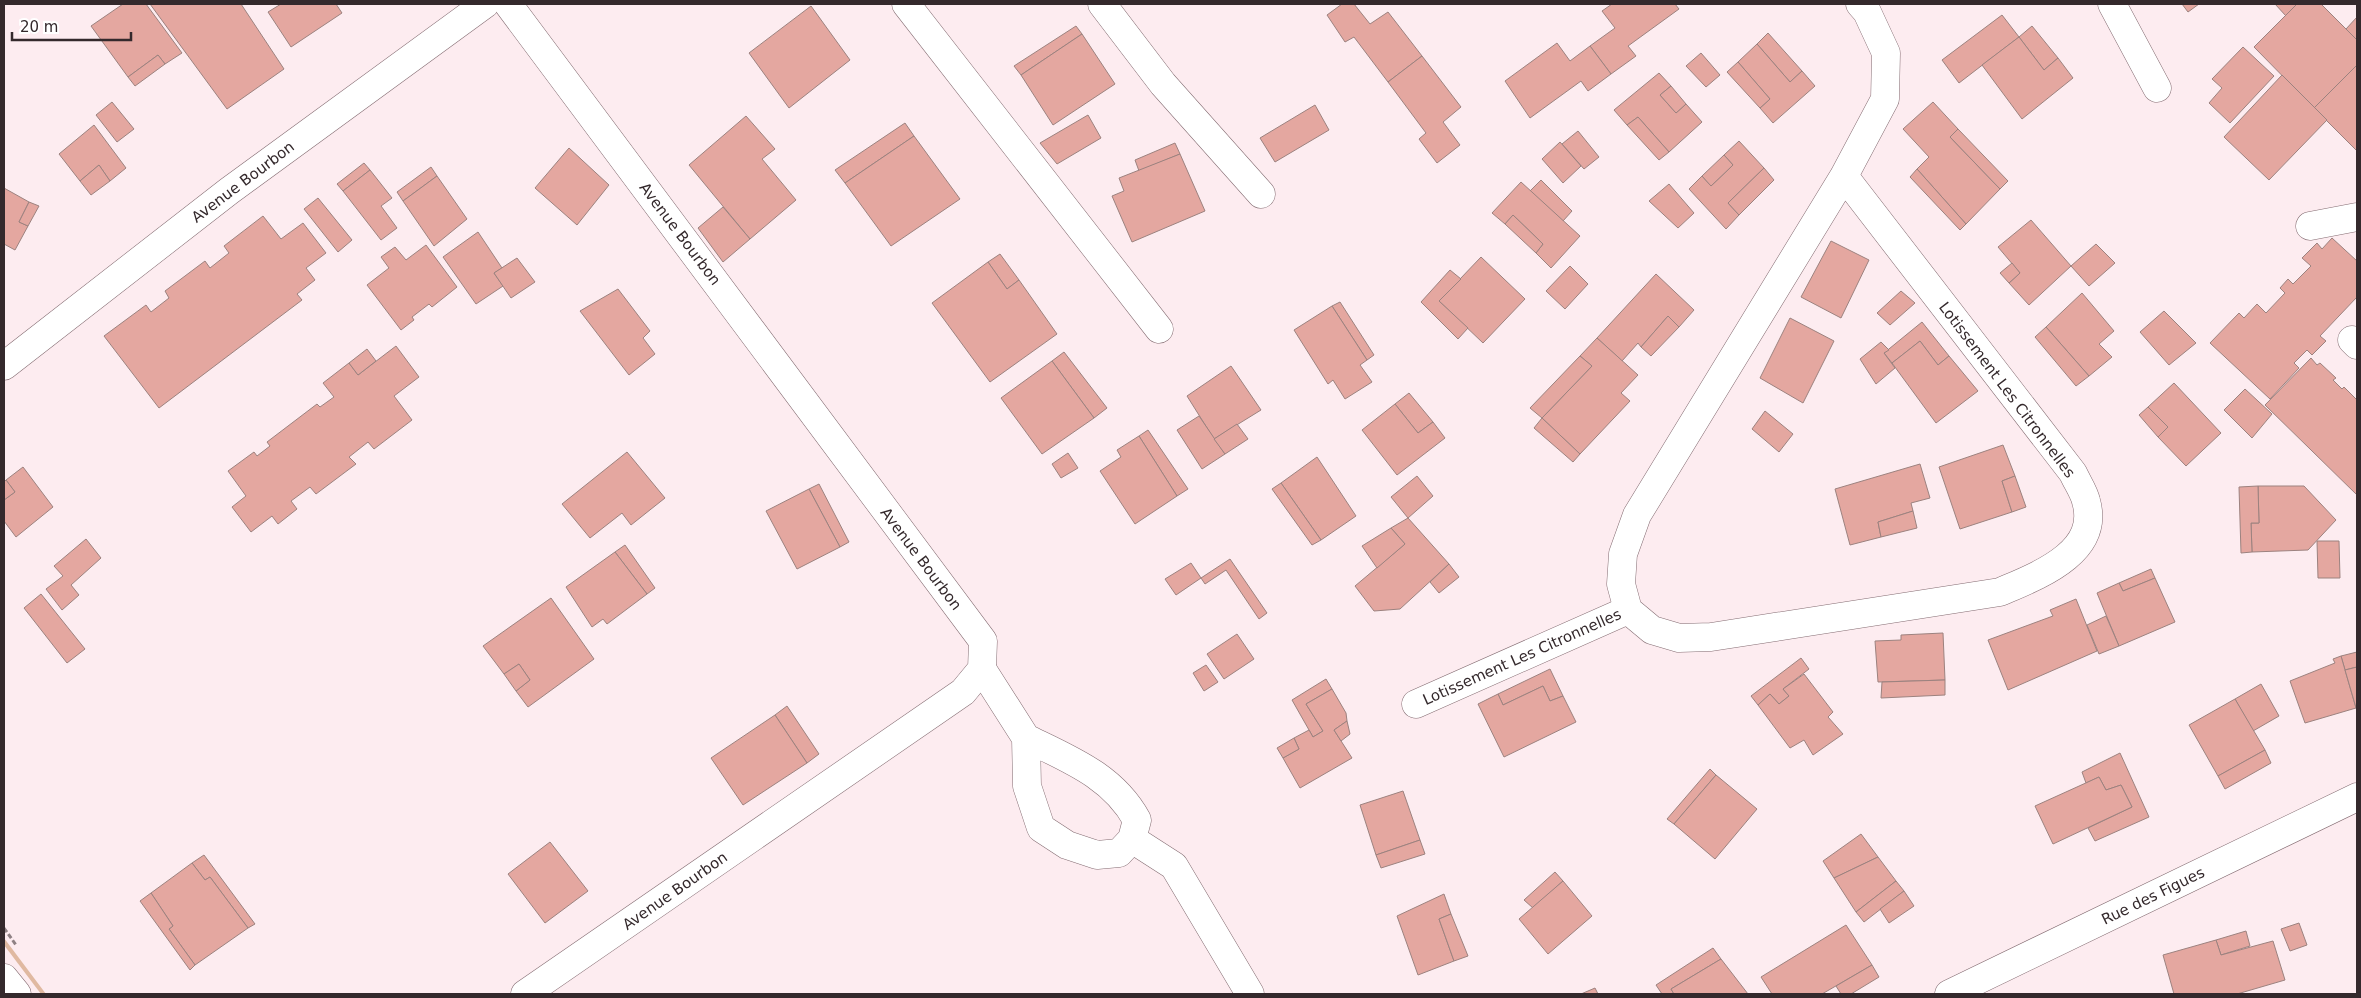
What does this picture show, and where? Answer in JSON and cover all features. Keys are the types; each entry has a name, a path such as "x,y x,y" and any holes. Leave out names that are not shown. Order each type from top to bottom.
{"street":[{"name":"Avenue Bourbon","path":"4,366 229,191 485,4"},
{"name":"Avenue Bourbon","path":"508,4 982,641 982,669 963,692 525,994"},
{"path":"906,4 1159,329"},
{"path":"1102,4 1163,84 1261,194"},
{"name":"Lotissement Les Citronnelles","path":"1844,176 2073,473 2087,502 2087,530 2076,550 2042,574 2000,592 1712,637 1679,638 1652,630 1628,610 1621,584 1623,554 1637,515 1844,176 1886,99 1886,53 1867,12 1860,4"},
{"path":"2112,4 2157,88"},
{"path":"2310,226 2357,217"},
{"name":"Lotissement Les Citronnelles","path":"1416,704 1628,610"},
{"path":"982,669 1026,738 1092,771 1129,805 1137,820 1132,838 1118,853 1097,855 1067,845 1041,828 1027,786 1026,738"},
{"name":"Rue des Figues","path":"1950,994 2357,798"},
{"path":"1132,838 1174,866 1250,994"},
{"path":"4,978 16,994"}],"shaded area":[{"path":"4,938 46,994 41,994 4,945"}],"building":[{"path":"123,4 146,4 182,53 165,64 158,55 128,77 91,26"},
{"path":"150,4 241,4 284,69 227,109"},
{"path":"281,4 336,4 342,13 291,47 268,12"},
{"path":"1342,4 1354,4 1370,24 1388,12 1422,56 1388,82 1354,37 1345,42 1327,15"},
{"path":"1612,4 1675,4 1679,9 1628,46 1636,56 1611,74 1590,46 1615,28 1602,11"},
{"path":"2182,4 2199,4 2188,12"},
{"path":"2275,4 2297,4 2286,16"},
{"path":"2297,4 2321,4 2357,40 2357,65 2314,108 2254,47"},
{"path":"811,6 850,60 789,108 749,53"},
{"path":"2002,15 2019,37 1959,83 1942,60"},
{"path":"2357,17 2357,40 2346,29"},
{"path":"1076,26 1082,34 1021,75 1014,66"},
{"path":"2032,26 2058,58 2044,70 2019,37"},
{"path":"1768,33 1802,71 1790,82 1757,44"},
{"path":"1082,34 1115,84 1053,125 1021,75"},
{"path":"2019,37 2044,70 2058,58 2073,78 2022,119 1982,65"},
{"path":"1557,43 1570,61 1590,46 1611,74 1588,91 1581,81 1530,118 1505,81"},
{"path":"1757,44 1790,82 1802,71 1815,86 1773,123 1760,108 1770,99 1738,62"},
{"path":"2243,47 2274,76 2230,123 2209,103 2222,88 2212,79"},
{"path":"1701,53 1720,75 1706,87 1686,66"},
{"path":"158,55 165,64 135,86 128,77"},
{"path":"1422,56 1461,107 1443,122 1460,145 1437,163 1419,139 1426,133 1388,82"},
{"path":"1738,62 1770,99 1760,108 1727,72"},
{"path":"2357,65 2357,151 2314,108"},
{"path":"1659,73 1671,86 1660,95 1676,113 1686,104 1702,122 1669,152 1638,117 1627,125 1614,110"},
{"path":"2282,75 2327,120 2269,180 2224,137"},
{"path":"1671,86 1686,104 1676,113 1660,95"},
{"path":"112,102 134,129 117,142 96,115"},
{"path":"1933,102 1958,129 1950,137 2000,189 1966,224 1917,169 1929,157 1903,129"},
{"path":"1315,105 1329,130 1275,162 1260,138"},
{"path":"1088,115 1101,138 1057,164 1040,143"},
{"path":"746,116 775,149 762,159 796,200 750,239 689,165"},
{"path":"1638,117 1669,152 1659,160 1627,125"},
{"path":"905,123 914,136 845,183 835,170"},
{"path":"94,125 126,168 110,181 99,165 80,181 59,154"},
{"path":"1958,129 2008,181 2000,189 1950,137"},
{"path":"1578,131 1599,157 1584,169 1562,144"},
{"path":"914,136 960,199 891,246 845,183"},
{"path":"1739,141 1764,168 1728,203 1739,215 1726,229 1689,189 1702,176 1711,186 1733,165 1724,155"},
{"path":"1560,142 1581,166 1563,183 1542,159"},
{"path":"1175,143 1180,154 1139,171 1135,160"},
{"path":"569,148 609,185 577,225 535,188"},
{"path":"1180,154 1205,211 1132,242 1112,196 1124,191 1119,178"},
{"path":"1724,155 1733,165 1711,186 1702,176"},
{"path":"364,163 370,170 343,191 337,184"},
{"path":"99,165 110,181 91,195 80,181"},
{"path":"431,167 437,176 403,201 397,192"},
{"path":"1764,168 1774,180 1739,215 1728,203"},
{"path":"1917,169 1966,224 1960,230 1910,177"},
{"path":"370,170 392,198 381,206 397,228 381,240 343,191"},
{"path":"437,176 467,219 434,246 403,201"},
{"path":"1541,180 1572,211 1563,221 1530,191"},
{"path":"1521,182 1580,236 1551,268 1536,253 1543,244 1513,215 1505,224 1492,213"},
{"path":"1669,184 1694,213 1678,228 1649,201"},
{"path":"4,188 29,202 19,222 28,226 15,250 4,244"},
{"path":"318,198 352,240 338,252 304,209"},
{"path":"29,202 39,206 28,226 19,222"},
{"path":"723,207 750,239 723,262 698,228"},
{"path":"1513,215 1543,244 1536,253 1505,224"},
{"path":"263,216 281,239 303,223 326,253 306,268 315,280 297,294 302,300 159,408 104,336 146,305 151,312 169,298 165,291 205,261 210,268 229,253 224,246"},
{"path":"2031,220 2071,266 2029,305 2009,283 2020,273 1998,247"},
{"path":"478,232 502,268 494,273 503,286 476,304 443,257"},
{"path":"2332,238 2357,261 2357,297 2320,336 2326,341 2312,355 2307,350 2294,363 2299,368 2270,399 2210,343 2239,313 2244,318 2257,304 2266,313 2285,293 2280,288 2288,279 2293,284 2311,266 2302,258 2317,243 2322,249"},
{"path":"1831,241 1869,260 1841,318 1801,297"},
{"path":"2096,244 2115,263 2089,286 2071,266"},
{"path":"426,245 457,287 432,307 429,304 412,317 414,320 401,330 367,285 389,268 381,257 395,247 406,260"},
{"path":"1000,254 1019,280 1007,289 988,262"},
{"path":"1481,257 1525,299 1483,343 1439,301"},
{"path":"517,258 535,282 511,298 494,273"},
{"path":"988,262 1007,289 1019,280 1057,334 990,382 932,303"},
{"path":"2012,263 2020,273 2009,283 2000,273"},
{"path":"1570,266 1588,284 1565,309 1546,291"},
{"path":"1450,270 1461,279 1439,301 1468,328 1458,339 1421,302"},
{"path":"1656,274 1694,310 1679,327 1668,316 1641,347 1638,343 1622,361 1597,338"},
{"path":"618,289 650,331 643,338 655,354 629,375 580,311"},
{"path":"1901,291 1915,303 1890,325 1877,313"},
{"path":"2082,293 2114,331 2099,344 2112,357 2089,376 2046,327"},
{"path":"1340,302 1374,355 1367,360 1332,306"},
{"path":"1332,306 1367,360 1360,365 1372,382 1345,399 1333,380 1328,384 1294,330"},
{"path":"2164,311 2196,343 2169,365 2140,332"},
{"path":"1668,316 1679,327 1651,356 1641,347"},
{"path":"1790,318 1834,341 1803,403 1760,378"},
{"path":"1922,322 1949,356 1938,365 1920,341 1892,363 1884,353"},
{"path":"2046,327 2089,376 2076,386 2035,337"},
{"path":"1597,338 1638,375 1621,393 1630,401 1580,454 1542,418 1592,366 1580,356"},
{"path":"1920,341 1938,365 1949,356 1978,391 1936,423 1892,363"},
{"path":"1881,342 1889,350 1884,353 1895,368 1876,384 1860,359"},
{"path":"396,346 419,377 394,396 412,420 374,449 368,442 349,457 356,464 316,494 310,487 291,501 297,509 278,524 272,516 251,532 232,507 246,496 228,471 254,452 257,456 270,446 267,442 317,404 320,407 334,397 323,383 349,363 358,375"},
{"path":"367,349 376,361 358,375 349,363"},
{"path":"1064,352 1107,408 1094,418 1052,361"},
{"path":"1580,356 1592,366 1542,418 1530,408"},
{"path":"2311,358 2317,365 2320,363 2336,378 2333,380 2342,389 2344,387 2357,400 2357,495 2265,405"},
{"path":"1052,361 1094,418 1042,454 1001,398"},
{"path":"1231,366 1261,410 1214,439 1187,396"},
{"path":"2174,383 2221,433 2186,466 2158,437 2168,427 2148,407"},
{"path":"2245,389 2272,414 2252,438 2224,410"},
{"path":"1409,393 1433,422 1418,433 1395,404"},
{"path":"1395,404 1418,433 1433,422 1445,438 1397,475 1362,430"},
{"path":"2148,407 2168,427 2158,437 2139,415"},
{"path":"1765,411 1793,434 1779,452 1752,429"},
{"path":"1199,416 1225,454 1202,469 1177,430"},
{"path":"1542,418 1580,454 1573,462 1534,428"},
{"path":"1237,424 1248,439 1225,454 1214,439"},
{"path":"1148,430 1188,489 1177,496 1139,436"},
{"path":"1139,436 1177,496 1135,524 1100,471 1121,457 1117,450"},
{"path":"2003,445 2015,476 2002,481 2012,512 1960,529 1939,467"},
{"path":"627,452 665,498 631,525 622,513 590,538 562,504"},
{"path":"1068,453 1078,468 1061,478 1052,464"},
{"path":"1317,457 1356,516 1321,540 1281,483"},
{"path":"1920,464 1930,498 1911,503 1913,511 1878,522 1881,537 1850,545 1835,489"},
{"path":"23,467 53,507 16,537 4,521 4,500 15,492 6,480"},
{"path":"1417,476 1433,496 1408,518 1391,497"},
{"path":"2015,476 2026,507 2012,512 2002,481"},
{"path":"6,480 15,492 4,500 4,482"},
{"path":"1281,483 1321,540 1312,545 1272,489"},
{"path":"819,484 849,542 840,547 809,489"},
{"path":"2258,486 2304,486 2336,520 2308,550 2252,552 2251,523 2259,523"},
{"path":"2258,486 2259,523 2251,523 2252,552 2241,553 2239,487"},
{"path":"809,489 840,547 797,569 766,511"},
{"path":"1913,511 1917,528 1881,537 1878,522"},
{"path":"1408,518 1449,564 1400,609 1374,611 1355,586 1405,544 1391,528"},
{"path":"1391,528 1405,544 1377,568 1362,546"},
{"path":"86,539 101,558 71,585 79,595 62,610 46,589 63,576 54,566"},
{"path":"2317,541 2339,541 2340,578 2318,578"},
{"path":"625,545 655,588 647,594 615,552"},
{"path":"615,552 647,594 607,624 603,619 592,627 566,587"},
{"path":"1230,559 1267,613 1259,619 1226,570 1205,584 1201,578"},
{"path":"1191,563 1201,578 1176,595 1165,579"},
{"path":"1449,564 1459,577 1439,593 1430,582"},
{"path":"2151,569 2155,578 2123,591 2119,583"},
{"path":"2155,578 2175,622 2119,646 2097,593 2119,583 2123,591"},
{"path":"41,594 85,649 67,663 24,608"},
{"path":"551,598 594,659 528,707 516,691 530,680 519,664 504,674 483,646"},
{"path":"2076,599 2097,651 2008,690 1988,640 2053,616 2050,610"},
{"path":"2106,616 2119,646 2099,654 2087,625"},
{"path":"1943,633 1945,680 1878,682 1875,641 1901,640 1901,635"},
{"path":"1237,634 1254,659 1224,679 1207,654"},
{"path":"2357,652 2357,667 2345,670 2341,656"},
{"path":"2341,656 2356,708 2305,723 2290,681 2335,663 2333,659"},
{"path":"1801,658 1809,669 1783,689 1789,696 1779,704 1770,694 1758,705 1751,696"},
{"path":"519,664 530,680 516,691 504,674"},
{"path":"1206,665 1218,682 1204,691 1193,673"},
{"path":"2357,667 2357,711 2345,670"},
{"path":"1550,669 1563,696 1550,701 1543,686 1503,705 1498,694"},
{"path":"1804,674 1833,712 1828,717 1843,734 1813,755 1804,740 1790,748 1758,705 1770,694 1779,704 1789,696 1783,689"},
{"path":"1326,679 1332,689 1306,704 1323,731 1313,737 1292,700"},
{"path":"1945,680 1945,695 1881,698 1882,682"},
{"path":"2261,684 2279,716 2253,731 2235,699"},
{"path":"1543,686 1550,701 1563,696 1576,722 1504,757 1478,704 1498,694 1503,705"},
{"path":"1332,689 1346,713 1347,721 1334,730 1352,758 1300,788 1283,758 1299,749 1294,738 1309,730 1313,737 1323,731 1306,704"},
{"path":"2235,699 2265,750 2218,776 2189,725"},
{"path":"787,706 819,754 807,763 775,715"},
{"path":"775,715 807,763 743,805 711,758"},
{"path":"1347,721 1350,734 1341,741 1334,730"},
{"path":"1294,738 1299,749 1283,758 1277,748"},
{"path":"2265,750 2271,763 2225,789 2218,776"},
{"path":"2120,753 2149,817 2095,841 2088,828 2132,807 2121,785 2106,790 2099,777 2086,783 2082,772"},
{"path":"1710,769 1716,775 1674,824 1667,819"},
{"path":"1716,775 1757,809 1715,859 1674,824"},
{"path":"2099,777 2106,790 2121,785 2132,807 2053,844 2035,806"},
{"path":"1403,791 1420,840 1376,855 1360,805"},
{"path":"1861,834 1878,857 1834,878 1823,861"},
{"path":"1420,840 1425,854 1381,868 1376,855"},
{"path":"550,842 588,891 545,923 508,874"},
{"path":"204,855 255,924 248,928 210,877 205,880 192,863"},
{"path":"1878,857 1896,881 1856,912 1834,878"},
{"path":"192,863 205,880 210,877 248,928 195,965 169,929 173,926 151,893"},
{"path":"1555,872 1563,881 1533,908 1524,900"},
{"path":"1563,881 1592,916 1548,954 1519,919"},
{"path":"1896,881 1904,891 1864,922 1856,912"},
{"path":"1904,891 1914,906 1889,923 1880,909"},
{"path":"151,893 173,926 169,929 195,965 190,970 140,901"},
{"path":"1444,894 1451,914 1439,919 1454,961 1418,975 1397,916"},
{"path":"1451,914 1468,956 1454,961 1439,919"},
{"path":"2299,923 2307,945 2290,951 2281,929"},
{"path":"1846,925 1872,965 1822,994 1772,994 1761,977"},
{"path":"2246,931 2250,946 2221,955 2216,940"},
{"path":"2216,940 2221,955 2273,941 2285,980 2237,994 2174,994 2163,955"},
{"path":"1713,948 1721,959 1671,989 1674,994 1662,994 1656,985"},
{"path":"1721,959 1748,994 1674,994 1671,989"},
{"path":"1872,965 1879,977 1851,994 1841,994 1836,986"},
{"path":"1595,988 1598,994 1581,994"}]}
